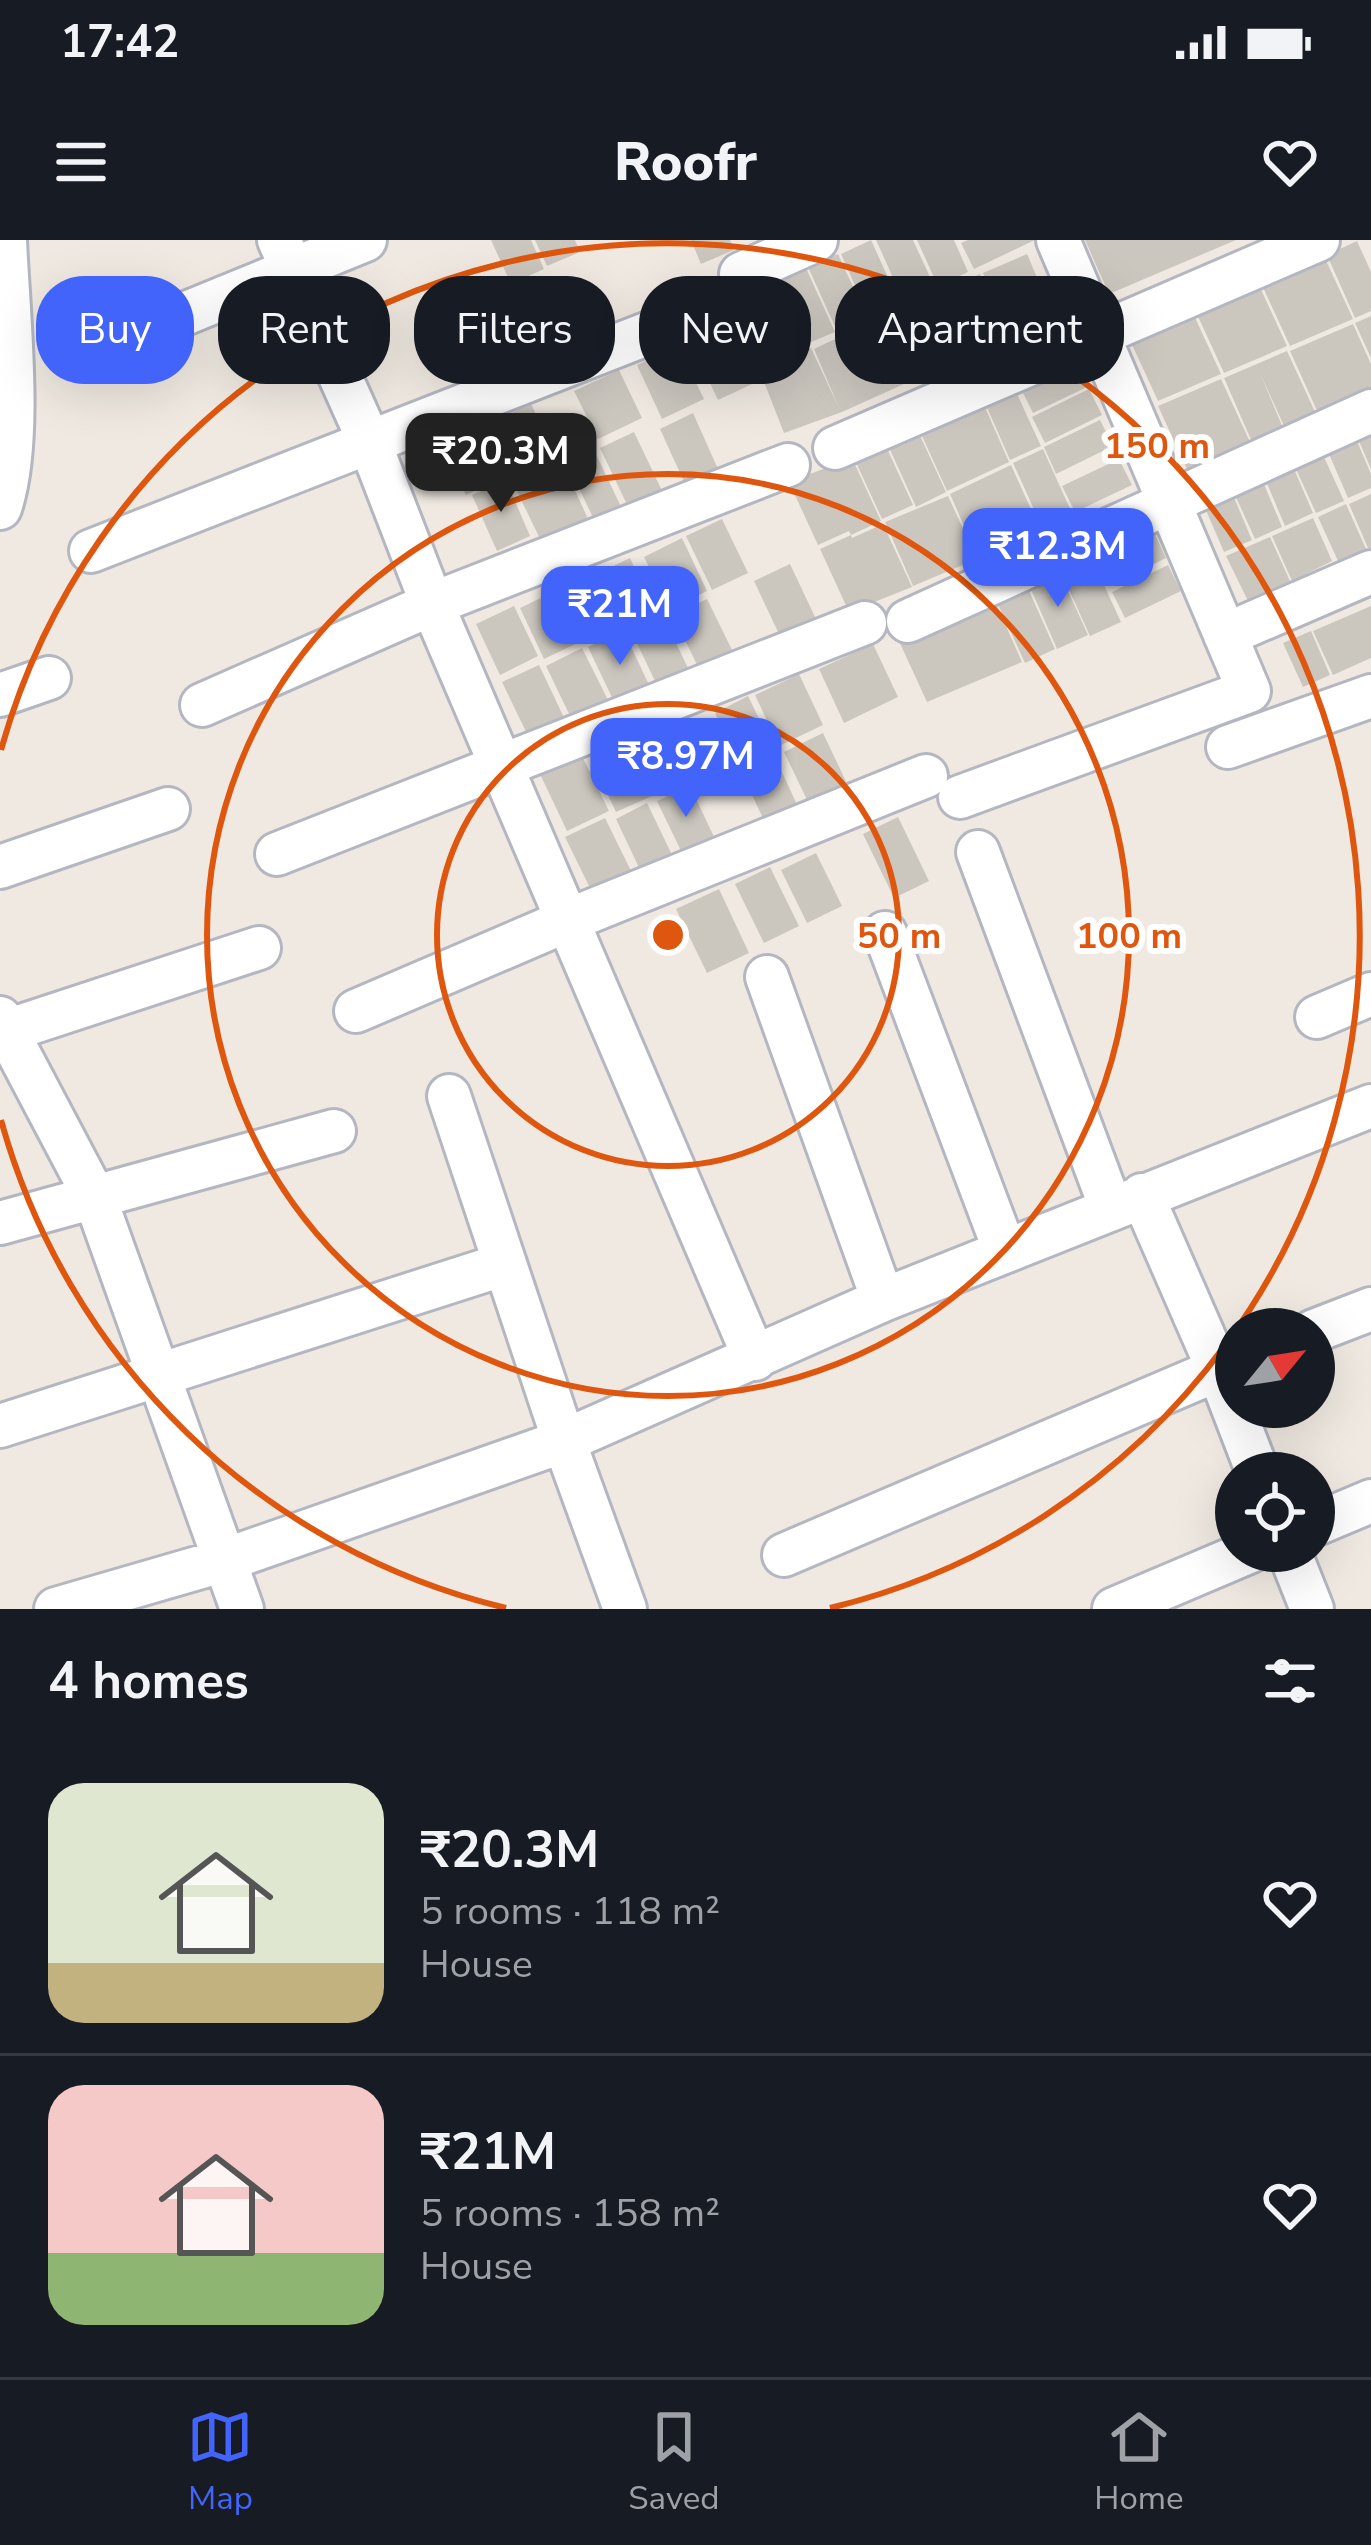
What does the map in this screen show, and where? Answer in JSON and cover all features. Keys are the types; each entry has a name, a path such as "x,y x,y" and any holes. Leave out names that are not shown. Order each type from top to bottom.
{"street":[{"path":"0,508 10,472 5,240"},
{"path":"194,302 285,254 365,240"},
{"path":"91,551 733,288 816,240"},
{"path":"1058,240 1073,276"},
{"path":"1124,323 1318,240"},
{"path":"285,254 369,441 502,769 755,1360"},
{"path":"835,448 983,384"},
{"path":"356,1011 566,921 943,786 1249,691 1118,384"},
{"path":"908,621 1371,411"},
{"path":"202,705 433,604 788,465"},
{"path":"1226,635 1371,572"},
{"path":"277,854 865,623"},
{"path":"0,695 49,678"},
{"path":"1228,747 1371,696"},
{"path":"0,867 168,808"},
{"path":"979,852 1126,1202 1215,1346"},
{"path":"885,933 1005,1251"},
{"path":"242,1609 95,1198 2,1027 260,948"},
{"path":"767,977 883,1300"},
{"path":"1317,1017 1371,994"},
{"path":"449,1096 564,1441 626,1609"},
{"path":"56,1609 225,1560 564,1441 883,1300 1371,1106"},
{"path":"0,1223 334,1131"},
{"path":"0,1426 505,1264"},
{"path":"1335,1323 1371,1309"},
{"path":"784,1555 1215,1370"},
{"path":"1335,1516 1371,1501"},
{"path":"1114,1609 1215,1566"},
{"path":"1297,1572 1312,1609"}],"building":[{"path":"491,240 531,240 544,269 529,276 507,276"},
{"path":"535,240 575,240 580,252 547,266"},
{"path":"691,240 730,240 734,250 701,264"},
{"path":"871,240 887,276 851,276 841,254"},
{"path":"876,240 913,240 930,276 892,276"},
{"path":"917,240 954,240 968,272 933,276"},
{"path":"1035,240 974,269 961,243"},
{"path":"1085,240 1236,240 1124,288 1124,276 1101,276"},
{"path":"1357,241 1371,272 1371,311 1355,318 1327,255"},
{"path":"838,254 848,276 835,276 835,327 808,267"},
{"path":"1027,254 1036,276 984,276"},
{"path":"1324,256 1353,319 1290,346 1261,283"},
{"path":"811,279 835,332 811,342"},
{"path":"1258,283 1287,346 1224,373 1195,310"},
{"path":"1192,311 1221,374 1158,401 1129,338"},
{"path":"1371,316 1371,358 1355,323"},
{"path":"1353,324 1371,364 1371,392 1319,415 1290,351"},
{"path":"835,339 835,384 904,384 784,433 765,384 811,384 811,348 839,408 814,349"},
{"path":"1287,351 1316,414 1285,428 1260,373 1283,428 1252,442 1224,378"},
{"path":"619,370 642,418 598,439 574,391 589,384 615,384"},
{"path":"1221,379 1250,442 1187,469 1158,406"},
{"path":"646,384 697,384 704,399 662,419"},
{"path":"710,384 752,384 718,400"},
{"path":"1012,384 1041,446 1010,460 982,396"},
{"path":"1026,384 1089,386 1033,413 1020,387"},
{"path":"1089,389 1102,415 1045,443 1032,417"},
{"path":"981,398 1009,462 947,491 918,427"},
{"path":"531,404 553,449 515,467 493,422"},
{"path":"693,413 718,469 685,484 660,429"},
{"path":"484,416 512,473 466,495 439,437"},
{"path":"1100,420 1113,446 1056,474 1044,447"},
{"path":"917,429 946,492 916,507 887,443"},
{"path":"634,432 664,495 630,511 600,448"},
{"path":"1371,436 1371,469 1359,441"},
{"path":"1357,441 1371,474 1371,488 1348,498 1329,454"},
{"path":"884,442 913,505 882,519 853,456"},
{"path":"1043,449 1072,513 1042,527 1013,463"},
{"path":"594,450 624,513 597,526 567,463"},
{"path":"559,456 590,523 543,545 511,479"},
{"path":"1324,457 1344,501 1316,513 1296,469"},
{"path":"852,458 881,521 851,535 849,531 818,545 789,482"},
{"path":"1119,459 1132,485 1075,512 1062,486"},
{"path":"1011,465 1040,529 978,558 950,494"},
{"path":"1294,469 1313,513 1285,526 1266,481"},
{"path":"506,480 530,536 497,551 472,495"},
{"path":"1263,482 1282,527 1255,539 1235,495"},
{"path":"1371,494 1371,555 1349,504"},
{"path":"1233,495 1252,540 1224,552 1205,508"},
{"path":"948,496 977,559 913,586 885,522"},
{"path":"1346,504 1366,549 1338,561 1318,517"},
{"path":"1313,518 1332,561 1292,581 1272,536"},
{"path":"722,519 748,573 712,590 686,536"},
{"path":"883,524 912,587 849,612 820,549"},
{"path":"1154,532 1166,558 1110,586 1097,559"},
{"path":"1270,537 1290,581 1248,601 1226,556"},
{"path":"682,538 707,591 670,609 644,557"},
{"path":"630,558 655,611 605,635 580,582"},
{"path":"1092,559 1121,622 1090,636 1061,572"},
{"path":"790,564 816,619 780,636 754,581"},
{"path":"1168,565 1181,591 1125,618 1112,592"},
{"path":"1059,571 1088,635 1057,649 1029,585"},
{"path":"570,584 594,635 544,659 520,608"},
{"path":"1027,586 1055,649 1025,663 996,600"},
{"path":"707,599 734,654 700,671 673,615"},
{"path":"994,599 1022,662 927,702 898,639"},
{"path":"514,606 538,656 500,675 476,624"},
{"path":"1371,606 1371,658 1333,675 1313,631"},
{"path":"663,616 689,670 657,685 631,631"},
{"path":"623,630 651,689 616,706 588,647"},
{"path":"1311,631 1330,675 1303,687 1283,643"},
{"path":"873,644 898,697 844,723 819,669"},
{"path":"582,648 610,704 573,722 546,666"},
{"path":"539,665 567,724 531,742 502,682"},
{"path":"799,674 823,725 779,746 755,695"},
{"path":"748,696 773,747 739,763 715,713"},
{"path":"671,721 697,777 656,796 629,741"},
{"path":"823,733 849,788 810,806 784,752"},
{"path":"627,743 652,796 616,812 591,760"},
{"path":"773,753 800,811 767,827 740,769"},
{"path":"581,754 609,811 567,831 540,774"},
{"path":"690,786 715,839 683,855 657,801"},
{"path":"647,803 674,859 642,874 616,819"},
{"path":"898,817 929,881 894,898 863,834"},
{"path":"605,818 632,873 592,892 565,837"},
{"path":"816,853 842,906 807,923 781,870"},
{"path":"770,867 799,926 764,943 735,884"},
{"path":"719,889 749,953 707,973 676,909"}]}
